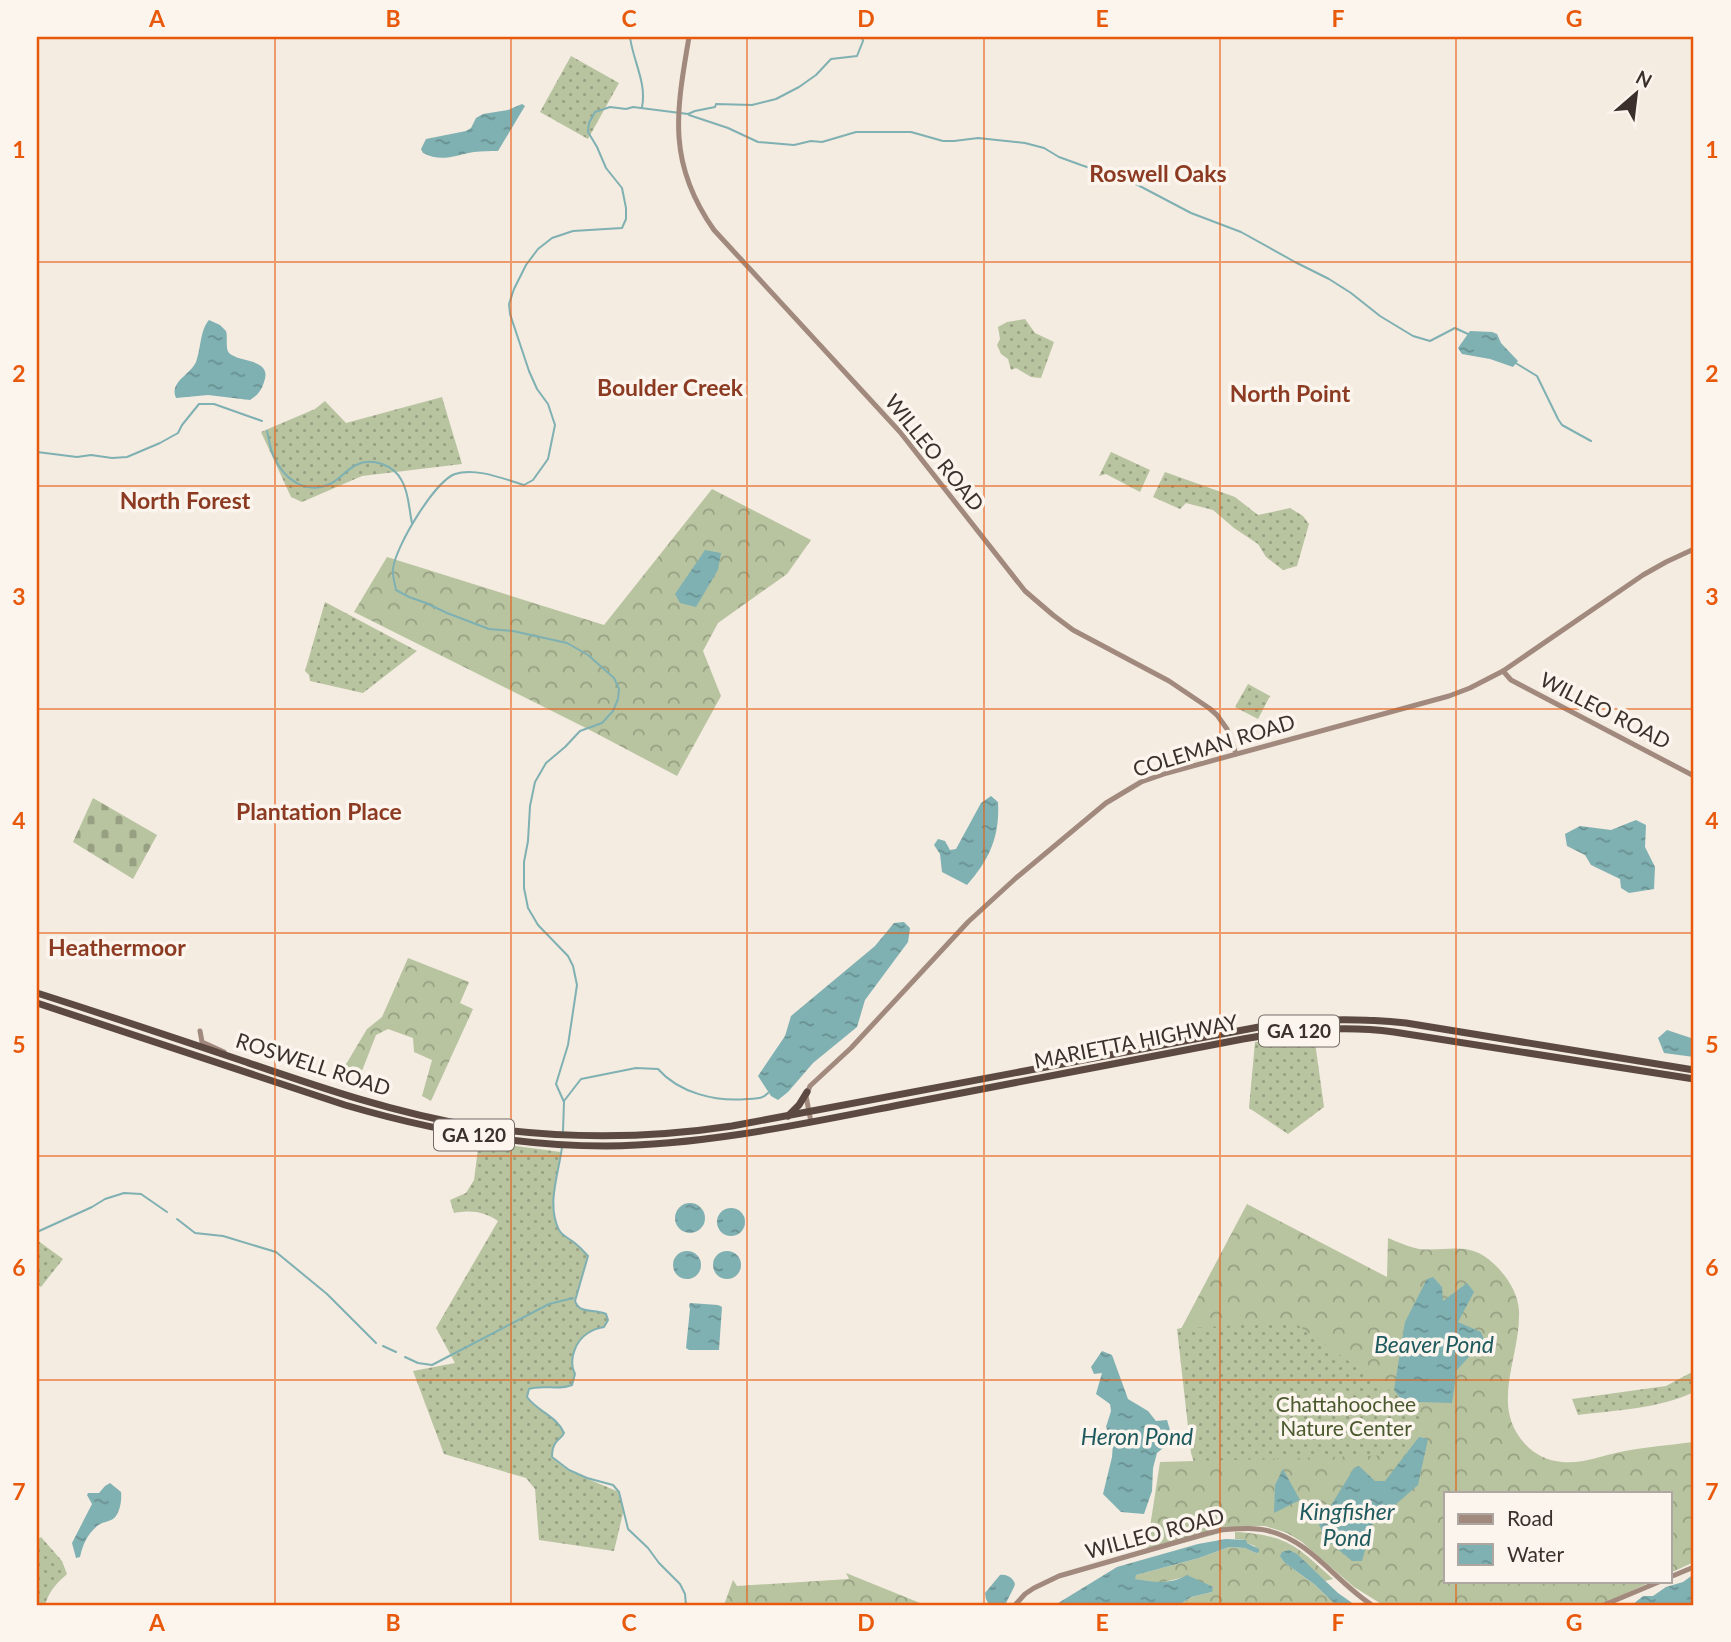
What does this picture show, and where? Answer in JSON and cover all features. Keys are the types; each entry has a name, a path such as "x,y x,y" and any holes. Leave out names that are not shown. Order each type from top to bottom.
{"highway":[{"name":"ROSWELL ROAD","path":"37,993 355,1098 403,1111 488,1128 586,1136"},
{"name":"ROSWELL ROAD","path":"37,1003 373,1113 455,1132 505,1140 586,1145"},
{"name":"MARIETTA HIGHWAY","path":"586,1136 698,1131 1259,1027 1315,1020 1359,1019 1404,1023 1694,1070"},
{"name":"MARIETTA HIGHWAY","path":"586,1145 642,1145 730,1136 1269,1035 1334,1028 1394,1032 1694,1079"},
{"path":"788,1116 807,1096 815,1106 827,1109"}],"street":[{"name":"WILLEO ROAD","path":"689,37 679,99 678,138 688,183 714,230 900,432 1018,584 1066,625 1169,681 1209,708 1227,729 1236,754"},
{"name":"COLEMAN ROAD","path":"807,1096 810,1086 851,1048 968,922 1106,803 1129,788 1154,777 1470,688 1503,671 1643,575 1694,549"},
{"name":"WILLEO ROAD","path":"1503,671 1511,680 1694,776"},
{"path":"200,1031 202,1042 233,1058"},
{"path":"807,1096 811,1122"},
{"name":"WILLEO ROAD","path":"1015,1605 1031,1590 1059,1576 1219,1530 1244,1528 1270,1531 1296,1543 1372,1605"},
{"path":"1672,1576 1694,1566"},
{"path":"1604,1605 1659,1582"}],"green space":[{"path":"571,56 619,83 588,139 540,112"},
{"path":"1025,319 1035,333 1054,342 1041,378 1031,377 1016,368 1011,370 1008,359 1001,354 997,345 1000,339 998,327 1007,322"},
{"path":"442,397 462,464 362,476 302,502 291,497 261,432 315,409 325,401 346,423"},
{"path":"1111,452 1150,470 1140,492 1106,474 1099,476"},
{"path":"1165,472 1235,497 1258,515 1290,508 1303,516 1309,524 1297,566 1283,570 1266,557 1258,544 1213,510 1186,503 1180,509 1153,497"},
{"path":"712,489 811,540 787,574 718,623 703,651 721,696 677,776 354,612 387,557 604,625"},
{"path":"325,602 417,651 363,693 310,681 305,671"},
{"path":"1248,684 1270,696 1258,719 1235,707"},
{"path":"93,798 157,835 133,879 73,842"},
{"path":"408,958 469,982 460,1003 473,1009 431,1101 422,1096 432,1060 414,1052 413,1038 388,1029 376,1035 360,1076 342,1071 367,1029 382,1017"},
{"path":"1314,1035 1324,1107 1288,1134 1249,1108 1255,1042"},
{"path":"479,1141 561,1152 554,1191 556,1220 559,1230 588,1256 575,1301 584,1310 606,1314 608,1320 604,1327 588,1333 576,1346 572,1363 575,1374 572,1385 529,1389 527,1397 557,1422 564,1433 553,1448 552,1458 569,1471 619,1492 624,1509 614,1551 539,1540 535,1489 526,1478 444,1454 413,1371 455,1363 436,1328 498,1221 477,1212 454,1213 450,1200 466,1193 474,1180"},
{"name":"Chattahoochee Nature Center","path":"1247,1204 1387,1277 1388,1238 1419,1249 1467,1249 1476,1252 1499,1269 1514,1291 1518,1304 1518,1328 1508,1397 1514,1429 1533,1451 1547,1459 1562,1462 1584,1461 1629,1450 1694,1442 1694,1562 1672,1572 1672,1492 1444,1492 1444,1582 1651,1582 1600,1605 1383,1605 1354,1587 1302,1542 1287,1533 1265,1526 1246,1526 1146,1553 1160,1462 1398,1455 1427,1417 1292,1321 1181,1329"},
{"path":"37,1240 63,1259 41,1287 37,1284"},
{"name":"Chattahoochee Nature Center","path":"1464,1258 1444,1492 1444,1582 1392,1605 1293,1532 1261,1519 1214,1526 1191,1453 1177,1329"},
{"path":"1694,1371 1694,1392 1666,1402 1578,1415 1572,1399 1666,1386"},
{"path":"1235,1532 1280,1539 1300,1550 1333,1579 1325,1581 1316,1573 1285,1563 1314,1584 1336,1605 1179,1605 1191,1597 1212,1592 1185,1577 1160,1583 1134,1579 1136,1575 1229,1547 1245,1548 1256,1553 1255,1546 1245,1540 1235,1539"},
{"path":"41,1537 62,1561 67,1574 53,1588 45,1605 37,1605 37,1540"},
{"path":"846,1573 925,1605 724,1605 733,1580 737,1586 849,1579"}],"water":[{"path":"522,104 525,106 498,151 442,158 423,153 421,149 426,139 466,131 471,128 476,118 483,114 508,110"},
{"path":"209,320 226,331 229,353 254,362 264,369 262,388 250,400 208,395 176,398 175,387 196,362 204,329"},
{"path":"1470,331 1497,334 1501,343 1518,361 1513,367 1462,354 1458,348"},
{"path":"705,550 721,553 718,570 696,607 680,603 675,594"},
{"path":"991,796 998,802 995,837 987,857 967,885 942,872 940,854 934,845 938,839 945,841 950,850 956,849 981,803"},
{"path":"1636,820 1646,825 1645,847 1655,867 1654,889 1629,893 1621,888 1620,879 1591,865 1585,855 1567,846 1565,834 1580,826 1611,830"},
{"path":"904,922 910,928 908,942 865,1000 857,1027 813,1063 788,1092 778,1100 771,1096 758,1076 785,1036 791,1016 875,946 894,923"},
{"path":"1667,1030 1694,1039 1694,1057 1664,1053 1658,1038"},
{"path":"690,1203 701,1207 705,1218 701,1229 690,1233 679,1229 675,1218 679,1207"},
{"path":"731,1208 741,1212 745,1222 741,1232 731,1236 721,1232 717,1222 721,1212"},
{"path":"687,1251 697,1255 701,1265 697,1275 687,1279 677,1275 673,1265 677,1255"},
{"path":"727,1251 737,1255 741,1265 737,1275 727,1279 717,1275 713,1265 717,1255"},
{"name":"Beaver Pond","path":"1433,1277 1442,1287 1443,1301 1467,1283 1474,1292 1458,1322 1481,1332 1484,1340 1457,1370 1452,1403 1401,1399 1394,1390 1405,1322 1427,1279"},
{"path":"690,1303 722,1307 719,1350 686,1348"},
{"name":"Heron Pond","path":"1102,1351 1112,1355 1128,1399 1148,1411 1156,1421 1167,1420 1173,1440 1157,1453 1152,1491 1144,1514 1121,1512 1103,1494 1112,1457 1113,1443 1106,1427 1111,1411 1110,1404 1096,1394 1102,1373 1094,1374 1091,1367"},
{"name":"Kingfisher Pond","path":"1419,1437 1428,1439 1418,1485 1372,1525 1362,1561 1352,1561 1327,1540 1319,1525 1354,1468 1359,1466 1375,1481 1385,1481"},
{"path":"1283,1469 1300,1500 1274,1513 1275,1485"},
{"path":"110,1483 121,1492 117,1514 94,1529 86,1540 80,1557 76,1558 72,1543 92,1504 87,1495 99,1493"},
{"path":"1226,1539 1246,1540 1259,1549 1259,1552 1229,1547 1136,1575 1135,1579 1162,1582 1187,1575 1213,1587 1212,1592 1191,1597 1179,1605 1055,1605 1117,1567 1198,1544"},
{"path":"1289,1550 1355,1605 1336,1605 1314,1584 1285,1563 1280,1556 1282,1552"},
{"path":"1694,1574 1694,1605 1632,1605 1643,1596 1653,1596"},
{"path":"1000,1575 1011,1578 1014,1587 1005,1605 989,1605 985,1593"}],"waterway":[{"path":"630,37 643,89 642,107"},
{"path":"563,1131 564,1102 556,1084 568,1045 577,985 568,956 538,925 528,908 524,888 524,862 530,806 535,782 546,763 580,731 602,723 613,711 619,689 614,678 588,655 567,643 513,631 489,629 396,590 393,571 395,559 417,516 447,479 455,474 471,472 524,485 533,480 548,459 555,425 548,404 529,371 509,304 526,265 538,249 552,238 573,231 622,228 626,219 622,188 606,168 588,132 595,112 610,107 633,107 688,114 715,107 716,104 752,105 776,99 816,75 831,59 857,56 862,37"},
{"path":"689,115 728,128 758,142 794,145 811,141 822,142 856,132 911,132 943,141 978,138 1044,148 1081,165 1115,173 1191,213 1241,232 1329,279 1413,336 1430,341 1455,328 1468,334"},
{"path":"1514,362 1537,376 1562,425 1591,441"},
{"path":"37,452 77,457 127,457 178,433 199,404 214,404 262,421"},
{"path":"267,431 278,465 296,483 304,486 312,488 330,484 352,467 362,463 375,462 388,467 398,475 404,486 412,523"},
{"path":"564,1101 581,1079 636,1068 658,1069 687,1090 711,1097 756,1099 768,1093"},
{"path":"562,1147 553,1199 555,1220 559,1230 588,1256 575,1301 584,1310 606,1314 608,1320 604,1327 588,1333 576,1346 572,1363 575,1374 572,1385 529,1389 527,1397 557,1422 564,1433 555,1444 552,1457 569,1470 613,1485 619,1492 628,1529 680,1584 686,1605"},
{"path":"37,1232 105,1199 124,1193 141,1194 167,1212"},
{"path":"177,1219 195,1233 223,1236 276,1252 327,1294 376,1343"},
{"path":"405,1357 432,1365 549,1304 573,1298"},
{"path":"383,1346 396,1352"}],"district":[{"name":"Roswell Oaks","path":"1158,174"},
{"name":"Boulder Creek","path":"670,388"},
{"name":"North Point","path":"1290,394"},
{"name":"North Forest","path":"185,501"},
{"name":"Plantation Place","path":"319,812"},
{"name":"Heathermoor","path":"117,948"}]}
